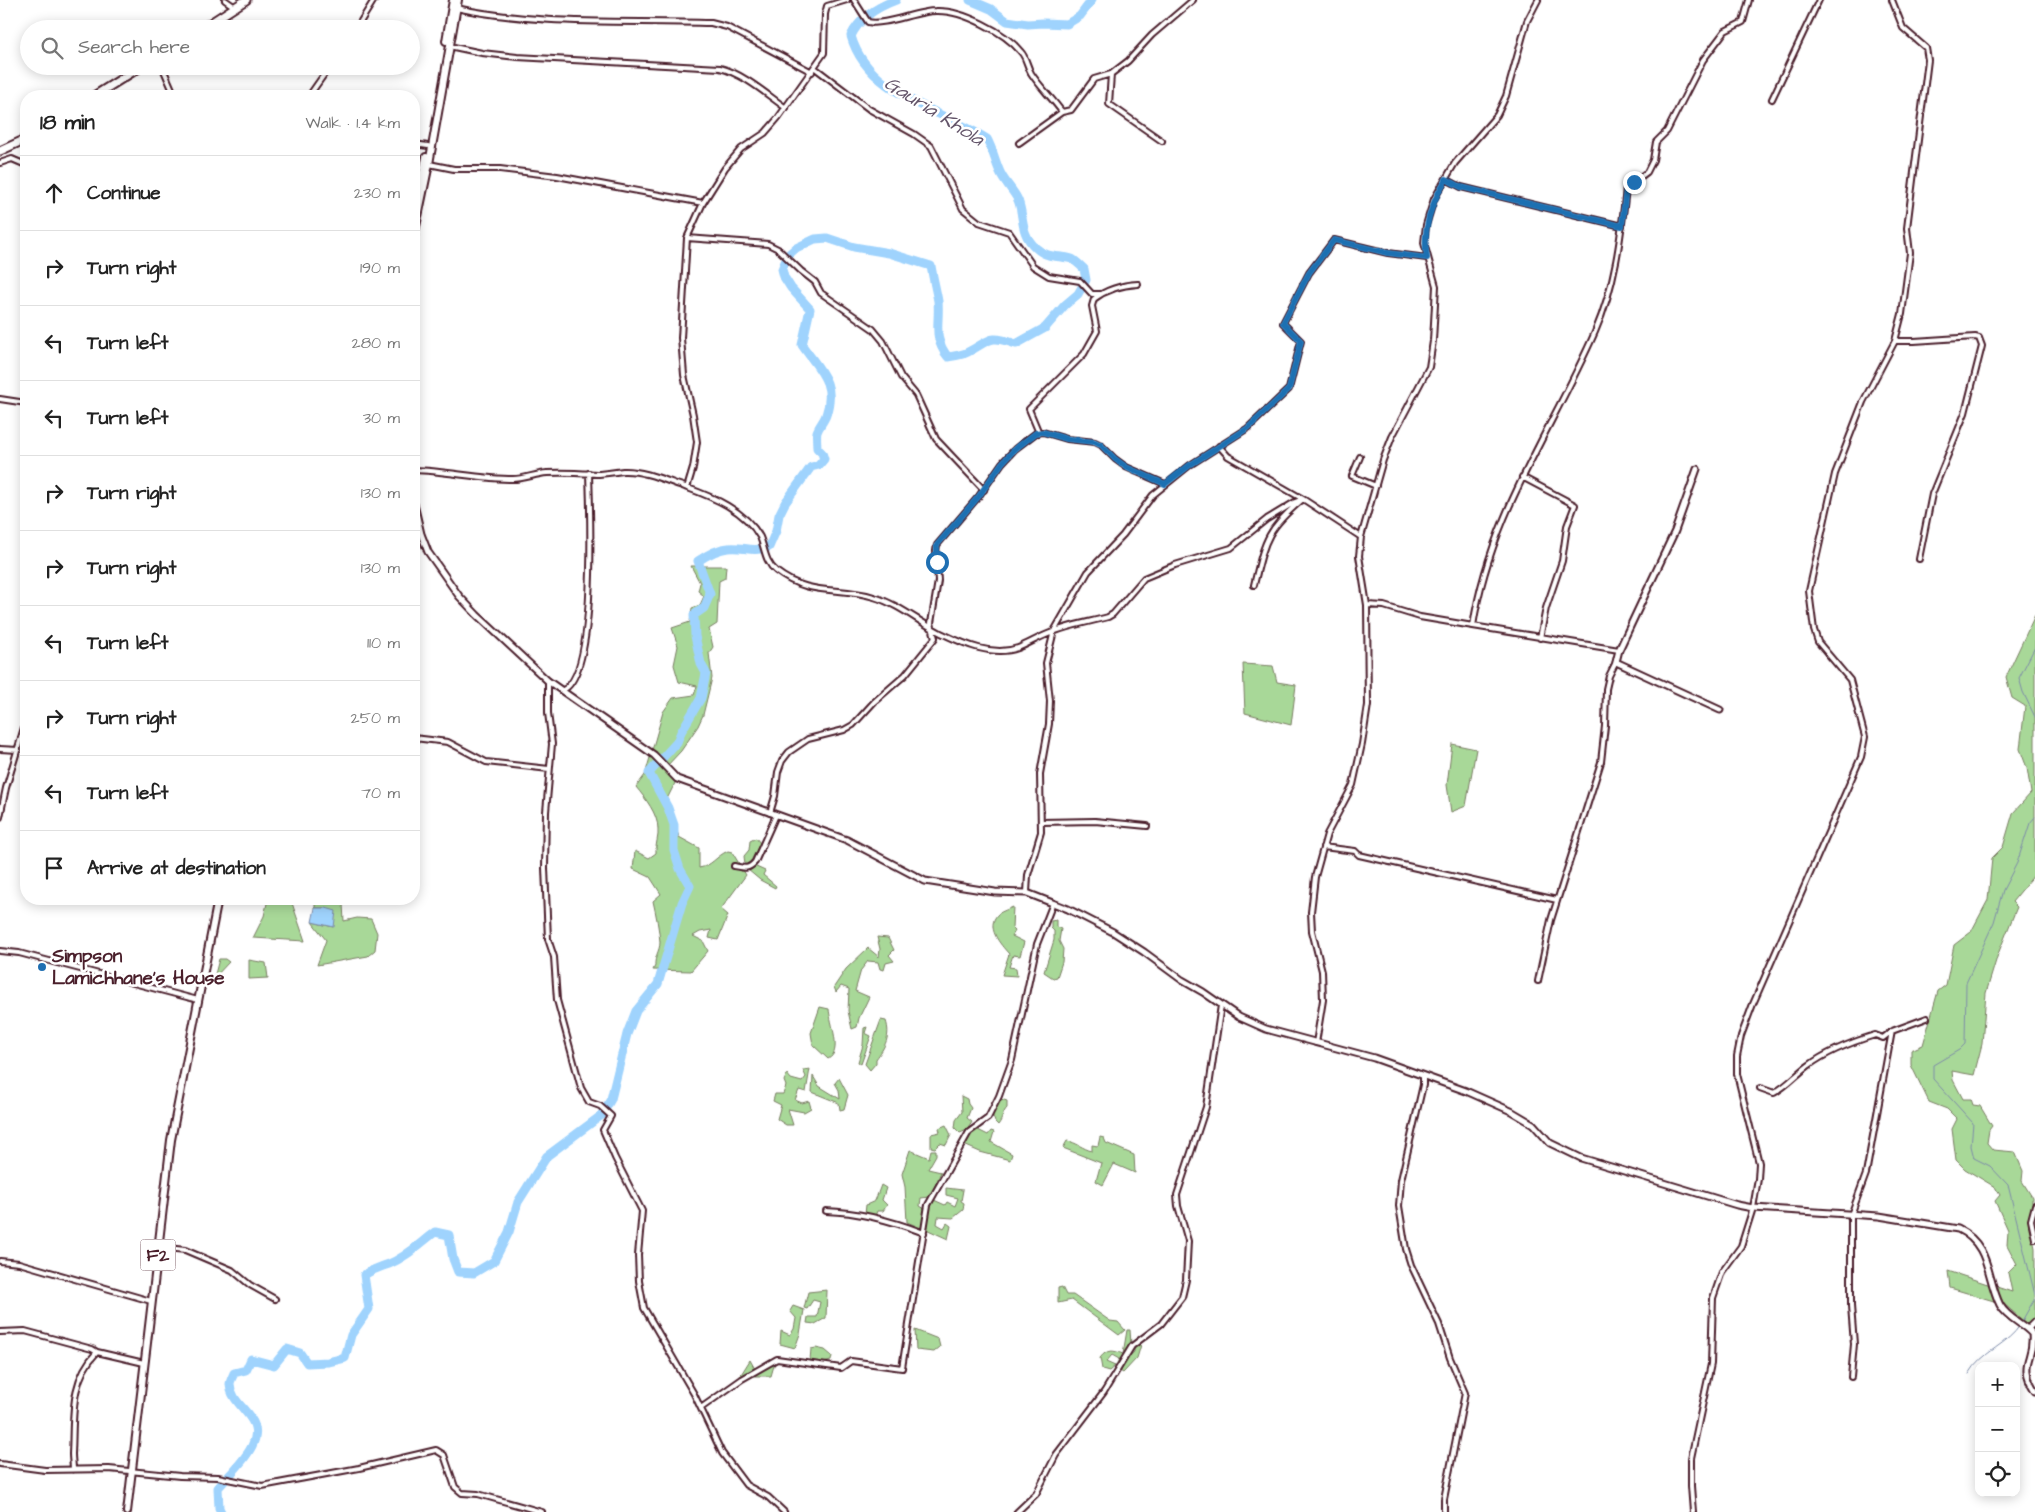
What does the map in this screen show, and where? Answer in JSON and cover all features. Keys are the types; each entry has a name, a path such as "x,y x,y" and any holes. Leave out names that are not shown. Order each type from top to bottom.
{"highway":[{"path":"215,20 246,0"},
{"path":"104,90 128,75"},
{"path":"0,151 20,142"}],"main road":[{"path":"420,187 453,0"},
{"path":"420,207 458,0"},
{"name":"F2","path":"126,1512 171,1140 217,905"}],"street":[{"path":"225,0 235,7"},
{"path":"362,20 374,0"},
{"path":"687,488 693,468 697,442 684,375 680,338 687,238 703,203 725,168 741,149 765,133 786,108 824,53 827,6 847,0"},
{"path":"854,0 868,22 875,23 912,14 938,11 961,15 982,23 1022,52 1031,74 1062,112"},
{"path":"1020,143 1062,112 1071,110 1094,79 1111,74 1128,61 1152,35 1193,0"},
{"path":"1316,1043 1323,1000 1322,971 1314,942 1311,912 1315,877 1327,834 1352,785 1362,744 1368,705 1367,605 1359,556 1361,537 1392,437 1429,367 1433,341 1436,286 1424,243 1426,225 1434,199 1456,163 1497,115 1506,96 1527,21 1538,0"},
{"path":"1473,626 1478,595 1490,552 1522,476 1595,331 1612,281 1619,252 1626,188 1647,172 1653,160 1656,142 1667,131 1702,60 1725,31 1743,22 1749,0"},
{"path":"1772,99 1819,0"},
{"path":"1693,1512 1690,1486 1691,1458 1711,1364 1713,1298 1722,1272 1742,1246 1753,1208 1759,1163 1737,1074 1741,1036 1753,1004 1861,757 1865,737 1850,680 1818,642 1814,630 1809,591 1835,474 1863,402 1895,340 1907,287 1910,253 1908,228 1928,60 1926,48 1904,28 1892,0"},
{"path":"456,8 484,14 540,19 595,22 711,23 728,27 813,70 869,109 914,134 931,146 963,209 979,222 1009,232 1033,266 1049,276 1080,281 1092,294 1101,294"},
{"path":"449,46 482,53 517,57 720,68 729,70 739,76 786,108"},
{"path":"1111,74 1109,104 1162,141"},
{"path":"166,75 172,90"},
{"path":"313,90 324,75"},
{"path":"420,145 428,146"},
{"path":"0,163 12,159 20,162"},
{"path":"429,164 454,169 500,169 557,176 703,203"},
{"path":"1446,179 1461,187 1622,226"},
{"path":"687,238 768,244 784,255 815,282 821,293 873,329 883,341 901,377 916,395 936,439 984,490"},
{"path":"1027,893 1028,875 1040,832 1040,774 1049,724 1050,701 1046,663 1054,631 1088,572 1123,536 1153,495 1165,484 1190,465 1248,428 1289,389 1301,341 1283,323 1309,273 1334,240 1388,253 1427,258"},
{"path":"1039,433 1029,408 1088,348 1097,331 1092,306 1094,299 1101,294 1126,285 1138,284"},
{"path":"1895,340 1914,341 1975,336 1980,338 1982,346 1965,413 1932,494 1920,559"},
{"path":"0,399 20,402"},
{"path":"734,866 746,869 755,862 773,814 778,772 782,761 789,752 808,739 844,730 853,725 874,702 905,675 935,638 934,629 930,623 938,581 937,545 984,490 1002,463 1015,449 1039,433 1095,442 1126,467 1165,484"},
{"path":"1219,446 1228,456 1303,499 1361,537"},
{"path":"1360,457 1352,476 1376,486"},
{"path":"1538,980 1551,920 1601,762 1605,733 1606,689 1609,676 1616,662 1619,650 1675,532 1697,469"},
{"path":"420,471 514,479 544,474 582,472 605,474 624,471 657,478 712,497 745,518 756,530 766,558 774,569 797,584 814,589 855,592 884,600 958,641 997,651 1017,648 1054,631 1108,617 1113,614 1144,578 1175,565 1231,548 1267,519 1303,499"},
{"path":"563,690 568,688 574,681 582,652 588,618 591,563 589,473"},
{"path":"1522,476 1575,505 1568,526 1562,561 1546,608 1540,638"},
{"path":"1254,585 1269,534 1284,515 1303,499"},
{"path":"420,534 428,552 459,596 548,681 654,755 677,779 688,784 847,840 925,881 996,892 1027,893 1052,903 1113,932 1239,1017 1266,1029 1374,1058 1466,1091 1533,1124 1550,1143 1581,1158 1736,1205 1753,1208 1879,1216 1947,1226 1965,1232 1979,1247 2000,1306 2011,1318 2034,1334 2026,1371 2035,1391"},
{"path":"1367,605 1384,606 1420,617 1619,650"},
{"path":"1616,662 1720,710"},
{"path":"548,681 548,713 552,744 549,769 545,868 548,939 554,957 557,1000 581,1088 589,1102 600,1106 611,1116 603,1130 642,1211 638,1264 644,1308 701,1408 722,1453 746,1485 768,1497 784,1512"},
{"path":"420,739 448,742 486,762 549,769"},
{"path":"0,817 6,788 20,743"},
{"path":"0,749 18,750"},
{"path":"1040,822 1095,821 1147,826"},
{"path":"1324,847 1354,851 1359,855 1557,900"},
{"path":"701,1408 742,1379 777,1359 841,1368 851,1361 902,1368 928,1205 969,1132 988,1118 1000,1096 1012,1060 1037,944 1052,903"},
{"path":"0,951 19,953 198,1000"},
{"path":"1017,1512 1036,1494 1056,1455 1104,1392 1132,1346 1161,1324 1182,1297 1186,1280 1188,1241 1178,1206 1177,1194 1206,1107 1221,1006"},
{"path":"1760,1088 1774,1093 1821,1057 1850,1043 1876,1035 1883,1038 1892,1031 1927,1018"},
{"path":"1852,1378 1854,1344 1851,1306 1851,1215 1866,1174 1892,1031"},
{"path":"1423,1077 1423,1085 1401,1180 1399,1206 1406,1249 1411,1265 1432,1307 1465,1393 1444,1499 1444,1512"},
{"path":"2035,1204 2031,1220 2035,1239"},
{"path":"826,1211 837,1211 894,1222 924,1233"},
{"path":"159,1247 185,1250 232,1270 250,1285 275,1299"},
{"path":"0,1261 19,1263 151,1300"},
{"path":"2023,1326 2035,1321"},
{"path":"0,1332 25,1331 97,1352 144,1363"},
{"path":"72,1470 73,1417 79,1380 87,1362 97,1352"},
{"path":"0,1464 45,1470 130,1471 180,1476 218,1477 262,1486 340,1472 436,1450 444,1455 454,1487 462,1493 478,1494 542,1512"}],"green space":[{"path":"691,566 726,566 725,578 719,581 717,624 709,629 713,647 709,653 712,678 703,715 681,751 665,768 677,779 667,799 679,837 699,848 699,868 728,851 732,852 746,875 721,909 728,915 718,940 709,938 711,930 700,932 693,936 703,941 708,951 691,971 653,970 660,942 653,901 661,894 650,877 633,869 635,851 649,858 656,853 658,829 653,812 636,787 645,775 663,712 673,698 694,695 697,686 679,682 674,665 678,646 672,628 690,622 692,608 700,605 704,596 698,591 700,583"},
{"path":"2035,615 2035,874 2012,902 2017,907 1998,954 1986,993 1982,1044 1974,1075 1952,1071 1953,1080 1963,1099 1971,1099 1973,1105 1980,1106 1992,1126 1989,1130 1987,1143 1993,1150 2015,1152 2023,1171 2022,1181 2032,1197 2029,1219 2035,1248 2035,1331 2004,1304 1950,1288 1948,1271 2012,1292 2008,1273 2017,1264 2007,1245 2008,1230 1995,1201 2000,1195 1995,1187 1965,1169 1956,1160 1952,1129 1957,1119 1947,1109 1929,1102 1911,1065 1911,1050 1923,1045 1938,991 1946,985 1954,945 1971,932 1988,900 1992,858 2003,847 2013,813 2031,793 2027,768 2020,749 2025,706 2012,698 2006,677"},
{"path":"1243,664 1273,666 1277,682 1296,685 1291,725 1245,713"},
{"path":"1452,744 1476,749 1466,806 1451,812 1447,785"},
{"path":"756,838 760,843 749,865 745,865 744,856 749,850 750,841"},
{"path":"754,866 765,871 763,875 776,886 775,888 760,880 748,870"},
{"path":"267,905 293,905 305,941 253,938 264,916"},
{"path":"315,905 343,905 344,921 357,918 371,919 377,933 375,950 368,956 317,965 326,940 312,922 333,927 326,908 315,908"},
{"path":"1013,907 1012,928 1015,931 1012,936 1024,942 1020,956 1013,955 1009,967 1016,968 1017,976 1002,975 1009,954 993,930 994,919 998,914"},
{"path":"1056,920 1056,927 1061,929 1059,941 1063,949 1062,962 1057,977 1053,978 1044,972 1054,940 1051,921"},
{"path":"877,937 888,938 894,950 889,955 894,961 886,963 884,970 880,969 878,962 868,961 861,970 855,991 869,997 857,1027 852,1029 848,1011 849,989 841,986 836,992 834,987 846,969 868,948 879,957 880,949"},
{"path":"219,959 225,959 229,962 214,978"},
{"path":"249,960 266,963 268,978 249,979"},
{"path":"820,1007 829,1009 834,1037 835,1050 828,1059 813,1045 811,1033"},
{"path":"881,1020 886,1021 888,1032 876,1063 870,1070 865,1064"},
{"path":"867,1027 865,1033 871,1036 861,1064 858,1062 863,1045 864,1028"},
{"path":"810,1069 806,1092 799,1090 795,1100 802,1103 809,1101 811,1108 804,1112 788,1109 793,1125 786,1125 777,1119 781,1105 773,1101 775,1094 783,1094 786,1086 784,1081 787,1074 791,1079 802,1082 806,1077 803,1070"},
{"path":"813,1076 819,1086 840,1099 839,1090 835,1083 839,1078 848,1095 844,1109 840,1110 839,1103 812,1092"},
{"path":"961,1096 967,1099 971,1108 967,1118 972,1122 967,1130 960,1133 955,1128 956,1120 962,1112"},
{"path":"1001,1099 1007,1101 1007,1108 998,1125 992,1114"},
{"path":"946,1125 951,1135 946,1145 940,1143 935,1148 931,1147 931,1134 940,1132 939,1128"},
{"path":"974,1130 988,1135 991,1131 994,1132 991,1142 1012,1154 1010,1160 980,1152 964,1145"},
{"path":"1100,1137 1104,1138 1106,1143 1134,1155 1135,1173 1114,1164 1103,1185 1096,1181 1101,1163 1063,1148 1067,1141 1092,1151 1092,1145 1098,1146"},
{"path":"910,1150 929,1158 931,1150 936,1150 936,1155 928,1169 941,1172 930,1197 921,1198 920,1206 925,1209 921,1228 907,1222 905,1187 902,1174"},
{"path":"881,1185 886,1188 882,1200 887,1205 883,1211 877,1211 875,1216 865,1214 866,1205 875,1201"},
{"path":"946,1188 963,1190 961,1201 964,1203 963,1210 953,1218 938,1217 937,1224 944,1228 947,1223 951,1226 948,1239 926,1229 930,1205 934,1200 945,1205 947,1202 955,1206 958,1198 946,1195"},
{"path":"1062,1287 1066,1295 1073,1295 1110,1321 1118,1322 1125,1330 1119,1335 1072,1300 1058,1303 1058,1288"},
{"path":"827,1290 826,1318 815,1324 807,1323 808,1317 817,1317 820,1302 813,1300 807,1309 804,1308 808,1292"},
{"path":"793,1306 804,1310 800,1334 795,1348 780,1344 781,1331 790,1335 794,1329 796,1318 790,1311"},
{"path":"915,1330 938,1339 940,1347 934,1352 916,1350"},
{"path":"1127,1330 1130,1330 1131,1344 1119,1365 1116,1365 1119,1359 1112,1355 1106,1362 1115,1366 1109,1371 1102,1369 1100,1358 1105,1353 1113,1351 1123,1354"},
{"path":"1139,1344 1141,1345 1137,1358 1123,1373 1120,1371 1127,1358"},
{"path":"811,1349 825,1350 832,1356 831,1361 823,1363 810,1360"},
{"path":"750,1360 755,1369 745,1376 740,1376"},
{"path":"775,1362 771,1376 753,1376"}],"water":[{"path":"315,908 326,908 336,911 334,927 312,922"}],"waterway":[{"name":"Gauria Khola","path":"221,1512 218,1488 245,1457 252,1446 255,1436 255,1427 252,1420 232,1392 230,1383 234,1373 246,1370 251,1359 274,1365 287,1349 300,1353 307,1363 328,1362 345,1358 351,1335 369,1309 364,1275 402,1258 435,1232 449,1235 453,1259 458,1272 474,1273 494,1261 509,1232 518,1202 547,1156 602,1115 611,1099 627,1034 636,1011 658,984 682,903 690,886 680,869 674,850 674,825 668,808 649,773 677,742 701,698 706,673 701,664 695,636 694,615 704,608 710,594 698,561 724,549 763,549 769,547 776,531 779,515 785,503 811,467 819,465 824,459 822,453 817,448 817,434 829,404 828,385 825,377 802,345 810,309 791,288 784,277 782,269 788,255 796,248 815,239 827,238 854,247 889,253 931,266 938,301 938,337 948,357 966,353 995,339 1016,344 1045,328 1065,305 1078,294 1086,280 1084,269 1074,260 1045,254 1030,242 1024,229 1017,198 998,168 987,139 928,109 889,86 873,72 860,56 851,36 855,29 870,13 896,0"},
{"name":"Gauria Khola","path":"970,0 991,9 1007,21 1028,24 1067,24 1080,16 1092,0"},
{"path":"2035,647 2019,678 2023,692 2035,717"},
{"path":"2035,817 2030,823 2017,863 2003,890 1994,922 1966,983 1965,1044 1959,1050 1933,1065 1933,1079 1973,1123 1971,1146 1974,1158 1990,1166 2008,1185 2035,1295"},
{"path":"2022,1321 2035,1298"},
{"path":"1969,1374 1981,1359 2015,1332 2020,1325"}],"place":[{"name":"Simpson Lamichhane's House","path":"42,967"}],"route":[{"path":"937,562 937,545 979,496 1002,463 1015,449 1036,433 1043,432 1067,439 1095,442 1126,467 1165,484 1190,465 1248,428 1289,389 1301,341 1283,323 1309,273 1334,240 1388,253 1427,258 1424,243 1426,225 1434,199 1446,179 1461,187 1622,226 1626,188 1634,182"}]}
